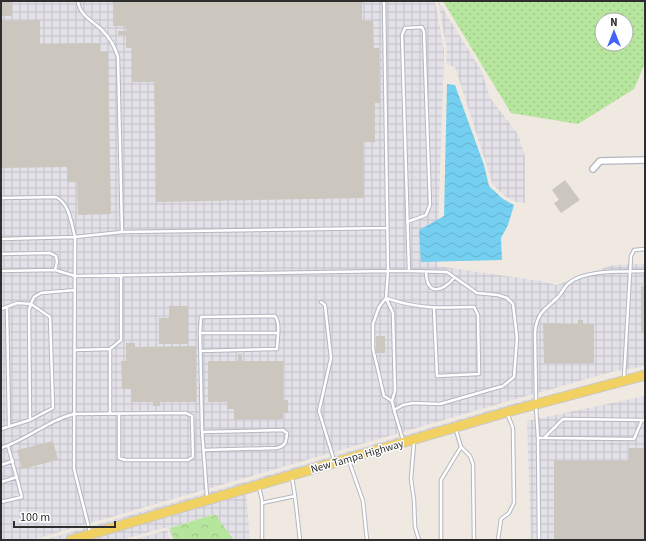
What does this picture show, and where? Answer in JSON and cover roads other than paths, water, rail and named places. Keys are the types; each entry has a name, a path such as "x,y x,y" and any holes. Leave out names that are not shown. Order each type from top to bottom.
{"main road":[{"name":"New Tampa Highway","path":"71,540 507,412 624,380 645,377"}],"street":[{"path":"593,168 600,162 645,160"}],"lane":[{"path":"78,1 78,7 83,14 109,38 115,47 118,58 122,232"},
{"path":"384,1 388,271 386,298 392,313 395,391 392,401 404,442"},
{"path":"407,222 426,215 430,205 424,32 422,27 405,28 402,35 408,271"},
{"path":"1,198 56,197 62,200 66,205 74,237 75,476 90,534"},
{"path":"1,239 74,237 122,232 387,228"},
{"path":"624,380 632,253 637,249 645,249"},
{"path":"1,254 50,253 56,256 57,262 55,270"},
{"path":"1,272 55,270 75,276 388,271 446,272 477,293 498,295 507,298 513,304 517,338 514,377 504,386 440,404 413,403 394,410"},
{"path":"539,540 536,322 541,313 559,297 570,282 594,274 645,271"},
{"path":"426,272 427,283 436,290 444,288 454,278"},
{"path":"75,350 110,349 121,340 121,276"},
{"path":"30,420 29,310 31,304 34,297 41,293 75,290"},
{"path":"386,298 404,304 434,309 474,307 478,315 479,374 437,376 434,309"},
{"path":"386,298 379,307 373,324 373,349 384,396 392,401"},
{"path":"321,302 325,305 331,358 319,411 335,462"},
{"path":"1,309 17,303 31,304 50,317 53,408 30,420 1,429"},
{"path":"7,307 9,426"},
{"path":"201,351 277,349 277,320 274,316 201,317 200,333 202,432 207,500"},
{"path":"200,333 278,333"},
{"path":"110,349 110,414"},
{"path":"498,540 501,519 509,513 514,504 512,428 507,412"},
{"path":"1,448 8,446 60,417 74,414 186,413 192,416 193,457 188,460 125,460 119,458 118,414"},
{"path":"538,438 634,439 643,420 563,419 544,438"},
{"path":"455,427 461,447 470,456 473,464 474,540"},
{"path":"202,432 284,430 287,433 286,443 277,448 204,450"},
{"path":"414,439 411,479 414,500 415,527 419,540"},
{"path":"1,502 22,497 8,446"},
{"path":"441,540 441,480 461,447"},
{"path":"348,459 363,501 367,540"},
{"path":"1,465 13,461"},
{"path":"292,475 300,540"},
{"path":"1,482 17,478"},
{"path":"259,485 262,503 262,540"},
{"path":"262,503 295,496"}],"water":[{"path":"447,84 455,85 484,165 489,186 503,199 514,205 508,225 501,238 502,260 421,262 419,230 444,216"}]}
